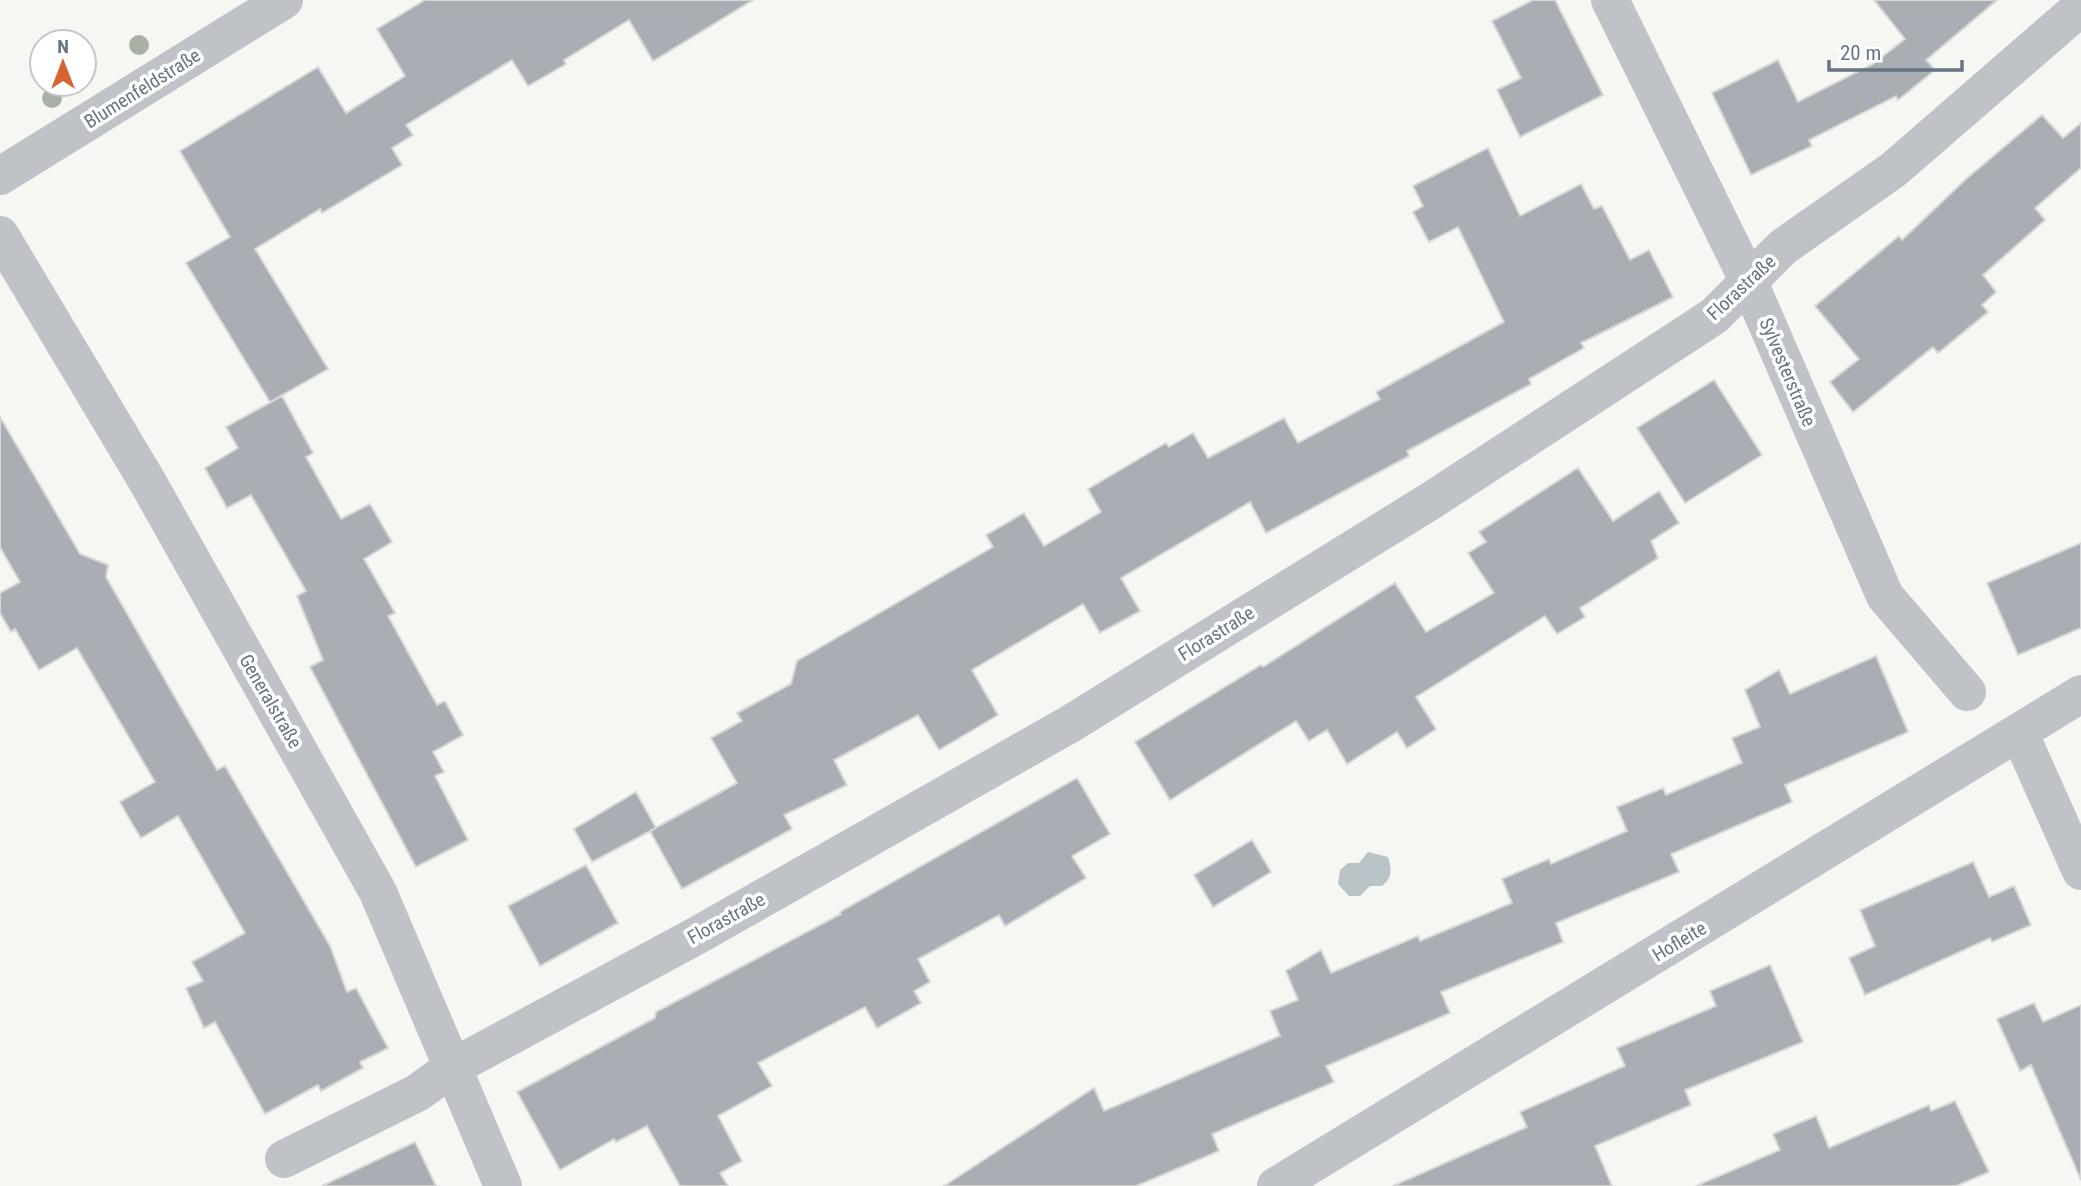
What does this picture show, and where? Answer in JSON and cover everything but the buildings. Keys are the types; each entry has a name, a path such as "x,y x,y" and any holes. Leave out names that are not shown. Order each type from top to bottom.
{"street":[{"name":"Blumenfeldstraße","path":"0,176 284,0"},
{"name":"Sylvesterstraße","path":"1610,0 1748,280 1885,596 1967,692"},
{"name":"Florastraße","path":"284,1159 417,1093 453,1067 696,936 1069,724 1444,493 1714,316 1783,247 1893,170 1987,92 2081,7"},
{"name":"Generalstraße","path":"0,235 147,481 378,891 503,1186"},
{"name":"Hofleite","path":"1276,1186 2081,694"},
{"path":"2019,732 2081,871"}],"shaded area":[{"path":"1368,852 1388,857 1389,877 1382,886 1370,886 1360,896 1349,896 1338,884 1340,870 1348,863 1359,863"}]}
